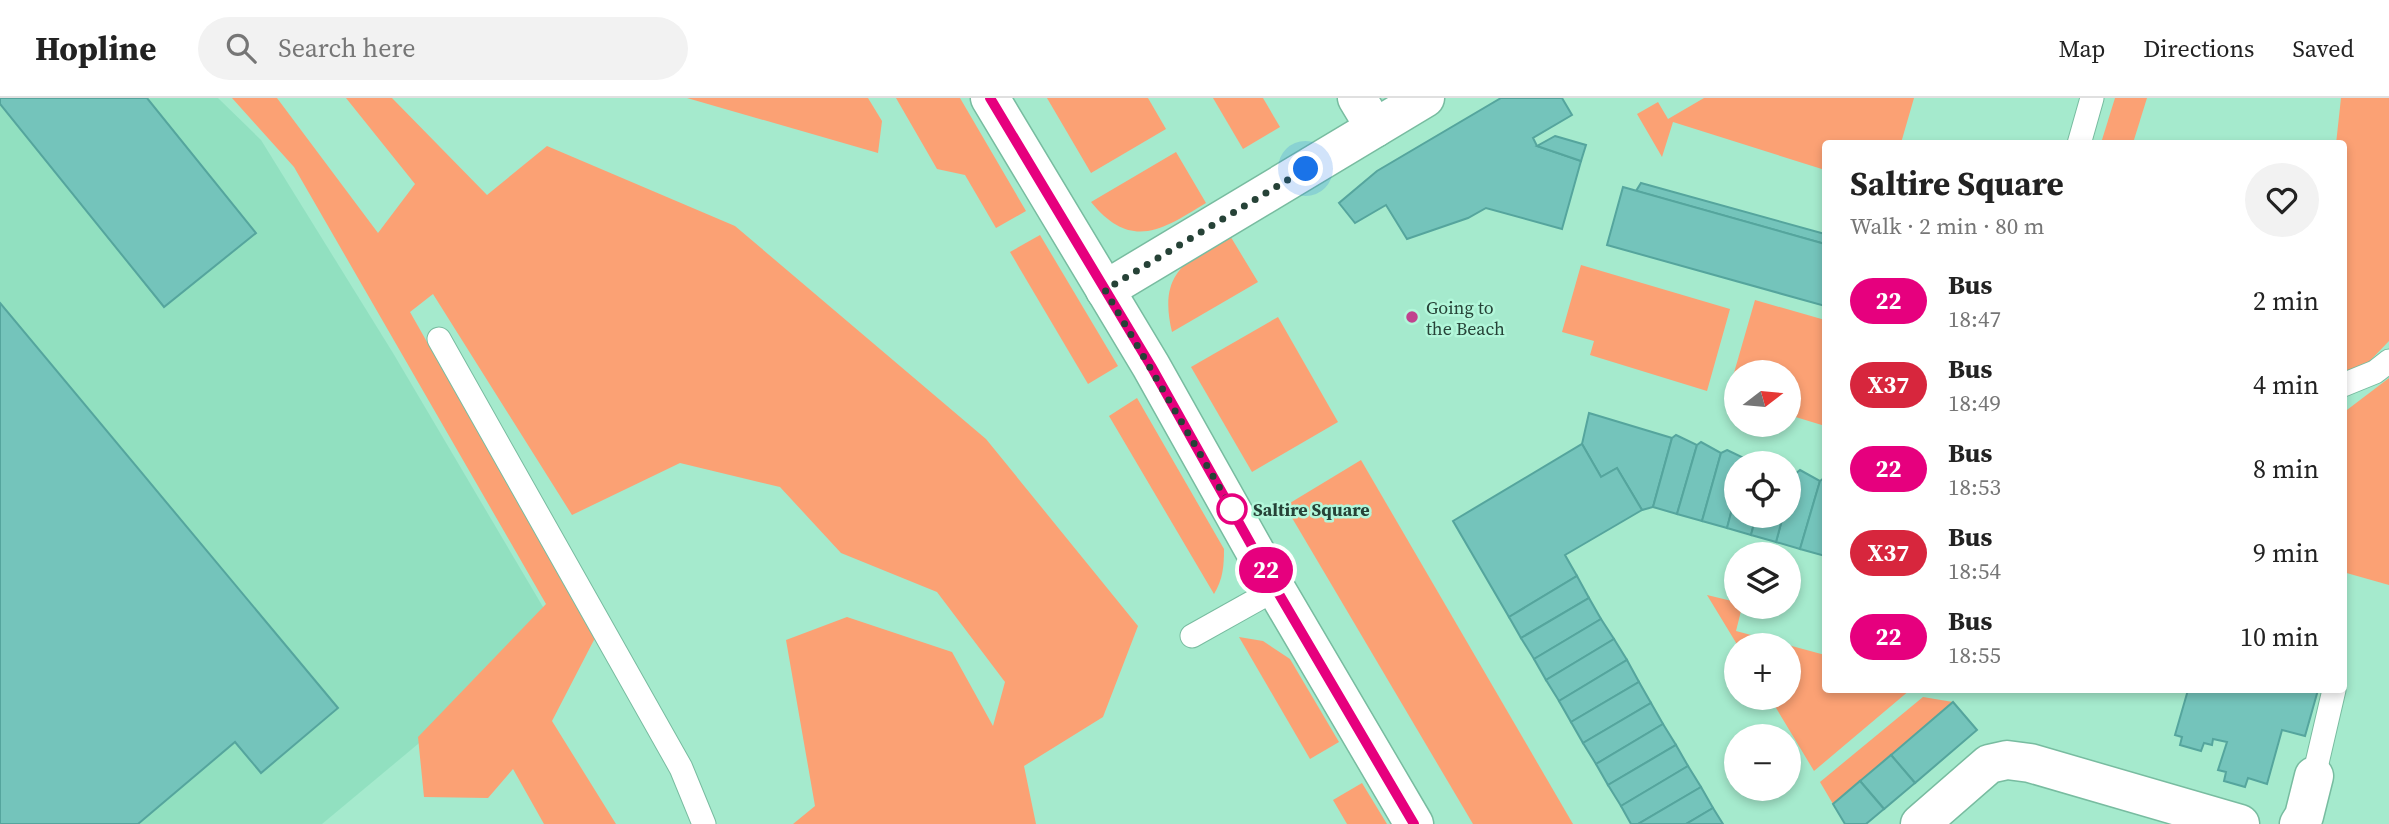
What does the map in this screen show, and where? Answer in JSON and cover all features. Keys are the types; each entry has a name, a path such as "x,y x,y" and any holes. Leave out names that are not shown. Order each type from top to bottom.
{"street":[{"path":"990,98 1151,366 1276,589 1414,824"},
{"path":"1105,290 1366,113 1425,98"},
{"path":"1920,824 1989,764 2007,760 2031,763 2240,824"},
{"path":"2299,824 2304,816 2314,776"}],"lane":[{"path":"2080,140 2092,98"},
{"path":"439,339 681,768 704,824"},
{"path":"2347,383 2375,372 2389,361"},
{"path":"1192,636 1276,589"},
{"path":"2314,776 2333,693"}],"shaded area":[{"path":"0,98 218,98 261,140 393,353 556,629 322,824 0,824"},
{"path":"232,98 277,98 378,233 415,184 346,98 392,98 487,195 547,146 735,226 986,439 1138,626 1103,717 1024,766 1036,824 793,824 815,806 786,640 847,617 952,652 993,726 1005,682 937,592 841,553 780,487 680,463 572,515 433,294 410,312 595,638 552,721 616,824 544,824 513,769 488,798 424,797 418,737 546,604 294,167"},
{"path":"687,98 868,98 882,121 878,153"},
{"path":"896,98 960,98 1026,211 996,228 965,175 937,169"},
{"path":"1047,98 1148,98 1166,129 1091,173"},
{"path":"1213,98 1263,98 1280,127 1243,149"},
{"path":"1704,98 1914,98 1902,140 1822,140 1822,169 1673,122 1662,157 1637,114 1658,102 1668,119"},
{"path":"2115,98 2147,98 2134,140 2102,140"},
{"path":"2341,98 2389,98 2389,341 2364,367 2347,379 2347,140 2336,140"},
{"path":"1176,152 1206,203 1190,213 1161,227 1133,231 1120,227 1091,202"},
{"path":"1229,234 1258,282 1172,332 1169,296 1172,282 1188,262"},
{"path":"1040,235 1118,366 1088,384 1010,252"},
{"path":"1581,265 1730,309 1707,391 1590,355 1594,341 1562,332"},
{"path":"1755,300 1822,319 1822,425 1801,419 1801,360 1738,360"},
{"path":"1278,317 1338,422 1252,472 1191,367"},
{"path":"2389,378 2389,585 2347,573 2347,410"},
{"path":"1137,398 1224,549 1222,572 1214,594 1109,416"},
{"path":"1361,460 1573,824 1473,824 1285,506"},
{"path":"1707,595 1724,599 1724,619 1739,619 1736,631 1743,633 1730,633"},
{"path":"1239,637 1263,641 1290,659 1339,742 1310,759"},
{"path":"1801,649 1822,654 1822,693 1906,693 1814,771 1801,749 1801,724 1786,724 1777,710 1801,710"},
{"path":"1923,697 1953,702 1833,804 1820,782"},
{"path":"1362,783 1387,824 1347,824 1333,800"}],"building":[{"path":"0,98 147,98 256,233 164,307 0,104"},
{"path":"1501,98 1562,98 1572,115 1533,138 1537,146 1581,161 1562,229 1486,208 1468,218 1407,239 1386,205 1355,223 1339,203 1377,171"},
{"path":"1555,136 1586,145 1581,161 1537,146"},
{"path":"1641,183 1822,233 1822,243 1636,191"},
{"path":"1623,187 1822,243 1822,305 1607,245"},
{"path":"0,303 338,708 261,773 235,742 138,824 0,824"},
{"path":"1589,413 1672,438 1653,507 1642,510 1617,468 1601,477 1582,444"},
{"path":"1676,435 1697,445 1677,514 1653,507 1672,438"},
{"path":"1701,442 1721,453 1702,521 1677,514 1697,445"},
{"path":"1582,444 1601,477 1617,468 1642,510 1565,555 1577,576 1509,617 1453,521"},
{"path":"1724,452 1724,527 1702,521 1721,453"},
{"path":"1801,471 1820,481 1801,546 1801,542 1776,542 1780,528 1801,528"},
{"path":"1822,479 1822,555 1801,549"},
{"path":"1727,528 1753,528 1751,535"},
{"path":"1753,528 1780,528 1776,542 1751,535"},
{"path":"1577,576 1589,598 1521,638 1509,617"},
{"path":"1589,598 1601,619 1534,659 1521,638"},
{"path":"1601,619 1614,639 1546,680 1534,659"},
{"path":"1614,639 1627,660 1559,701 1546,680"},
{"path":"1627,660 1639,682 1571,722 1559,701"},
{"path":"1639,682 1651,703 1583,743 1571,722"},
{"path":"2187,693 2317,693 2305,736 2282,730 2267,784 2248,778 2245,787 2224,781 2226,772 2218,770 2227,742 2213,739 2212,745 2204,743 2201,751 2180,745 2182,737 2175,735"},
{"path":"1953,702 1977,730 1915,783 1891,755"},
{"path":"1651,703 1663,724 1596,764 1583,743"},
{"path":"1663,724 1676,745 1608,785 1596,764"},
{"path":"1676,745 1688,766 1621,806 1608,785"},
{"path":"1891,755 1915,783 1884,809 1860,781"},
{"path":"1688,766 1701,787 1638,824 1631,824 1621,806"},
{"path":"1860,781 1884,809 1866,824 1845,824 1833,804"},
{"path":"1701,787 1713,808 1686,824 1638,824"},
{"path":"1713,808 1723,824 1686,824"}],"bus line":[{"name":"22","path":"990,98 1151,366 1276,589 1414,824"}],"place":[{"name":"Going to the Beach","path":"1412,317"},
{"name":"Saltire Square","path":"1232,509"}],"route":[{"path":"1232,509 1105,290 1306,169"}]}
